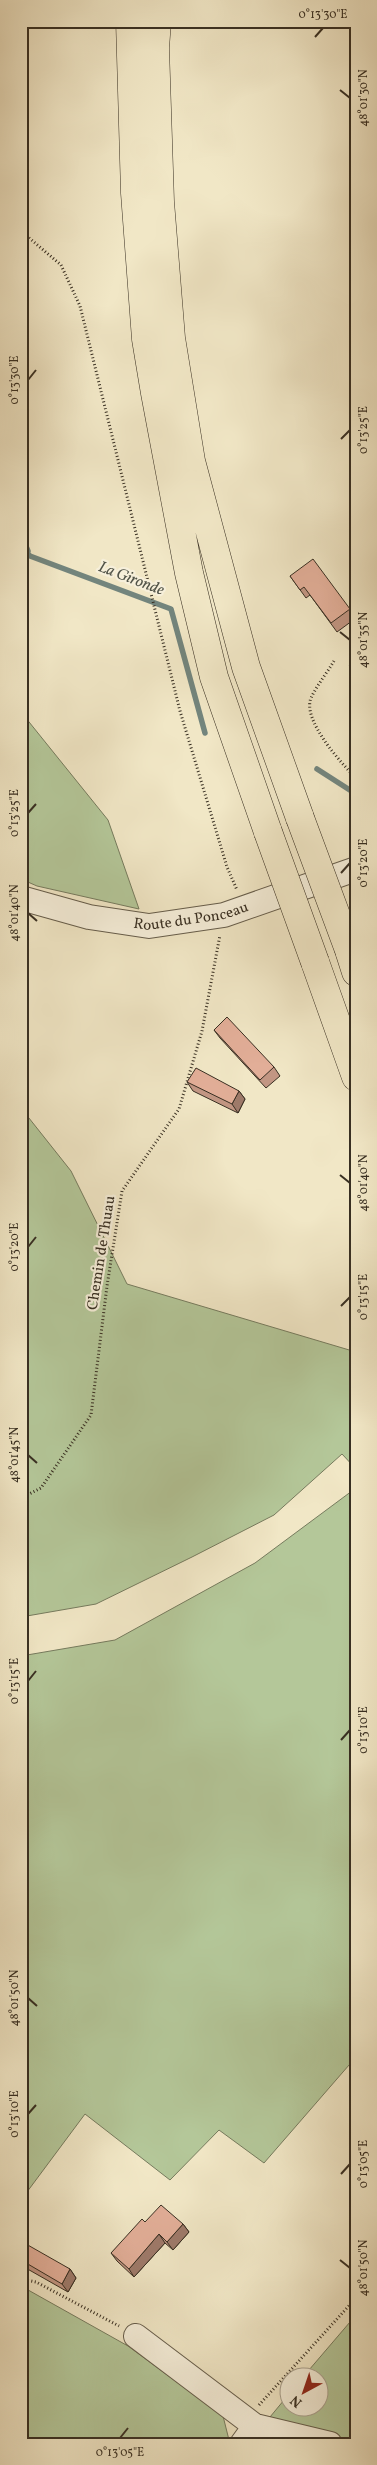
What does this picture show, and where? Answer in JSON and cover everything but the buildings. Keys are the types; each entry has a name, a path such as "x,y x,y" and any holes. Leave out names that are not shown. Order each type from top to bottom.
{"highway":[{"path":"130,21 135,193 146,339 189,573 214,677 356,1077"},
{"path":"157,21 155,48 160,202 172,338 191,461 246,667 352,961"}],"street":[{"name":"Route du Ponceau","path":"21,898 89,917 149,926 234,912 356,868"},
{"path":"136,2336 248,2430 330,2444"}],"path":[{"path":"21,232 61,265 80,306 183,720 227,867 234,912"},
{"path":"334,661 310,700 312,719 336,759 356,778"},
{"name":"Chemin de Thuau","path":"21,1498 41,1488 91,1415 107,1286 122,1191 179,1109 234,912"},
{"path":"21,2278 36,2282 136,2336"},
{"path":"248,2430 356,2298"}],"green space":[{"path":"21,712 108,820 139,909 37,886 21,879"},
{"path":"21,1108 71,1171 127,1284 356,1352 356,1469 342,1454 274,1515 192,1557 96,1604 21,1617"},
{"path":"356,1488 356,2057 264,2163 219,2130 170,2180 85,2114 21,2200 21,1656 115,1640 255,1563"},
{"path":"21,2286 128,2346 223,2416 230,2444 21,2444"},
{"path":"356,2315 356,2442 270,2417 280,2405 280,2418 330,2418 330,2368 311,2368"}],"waterway":[{"path":"21,534 28,551"},
{"name":"La Gironde","path":"21,546 30,556 171,609 205,733"},
{"name":"La Gironde","path":"317,769 356,794"}]}
